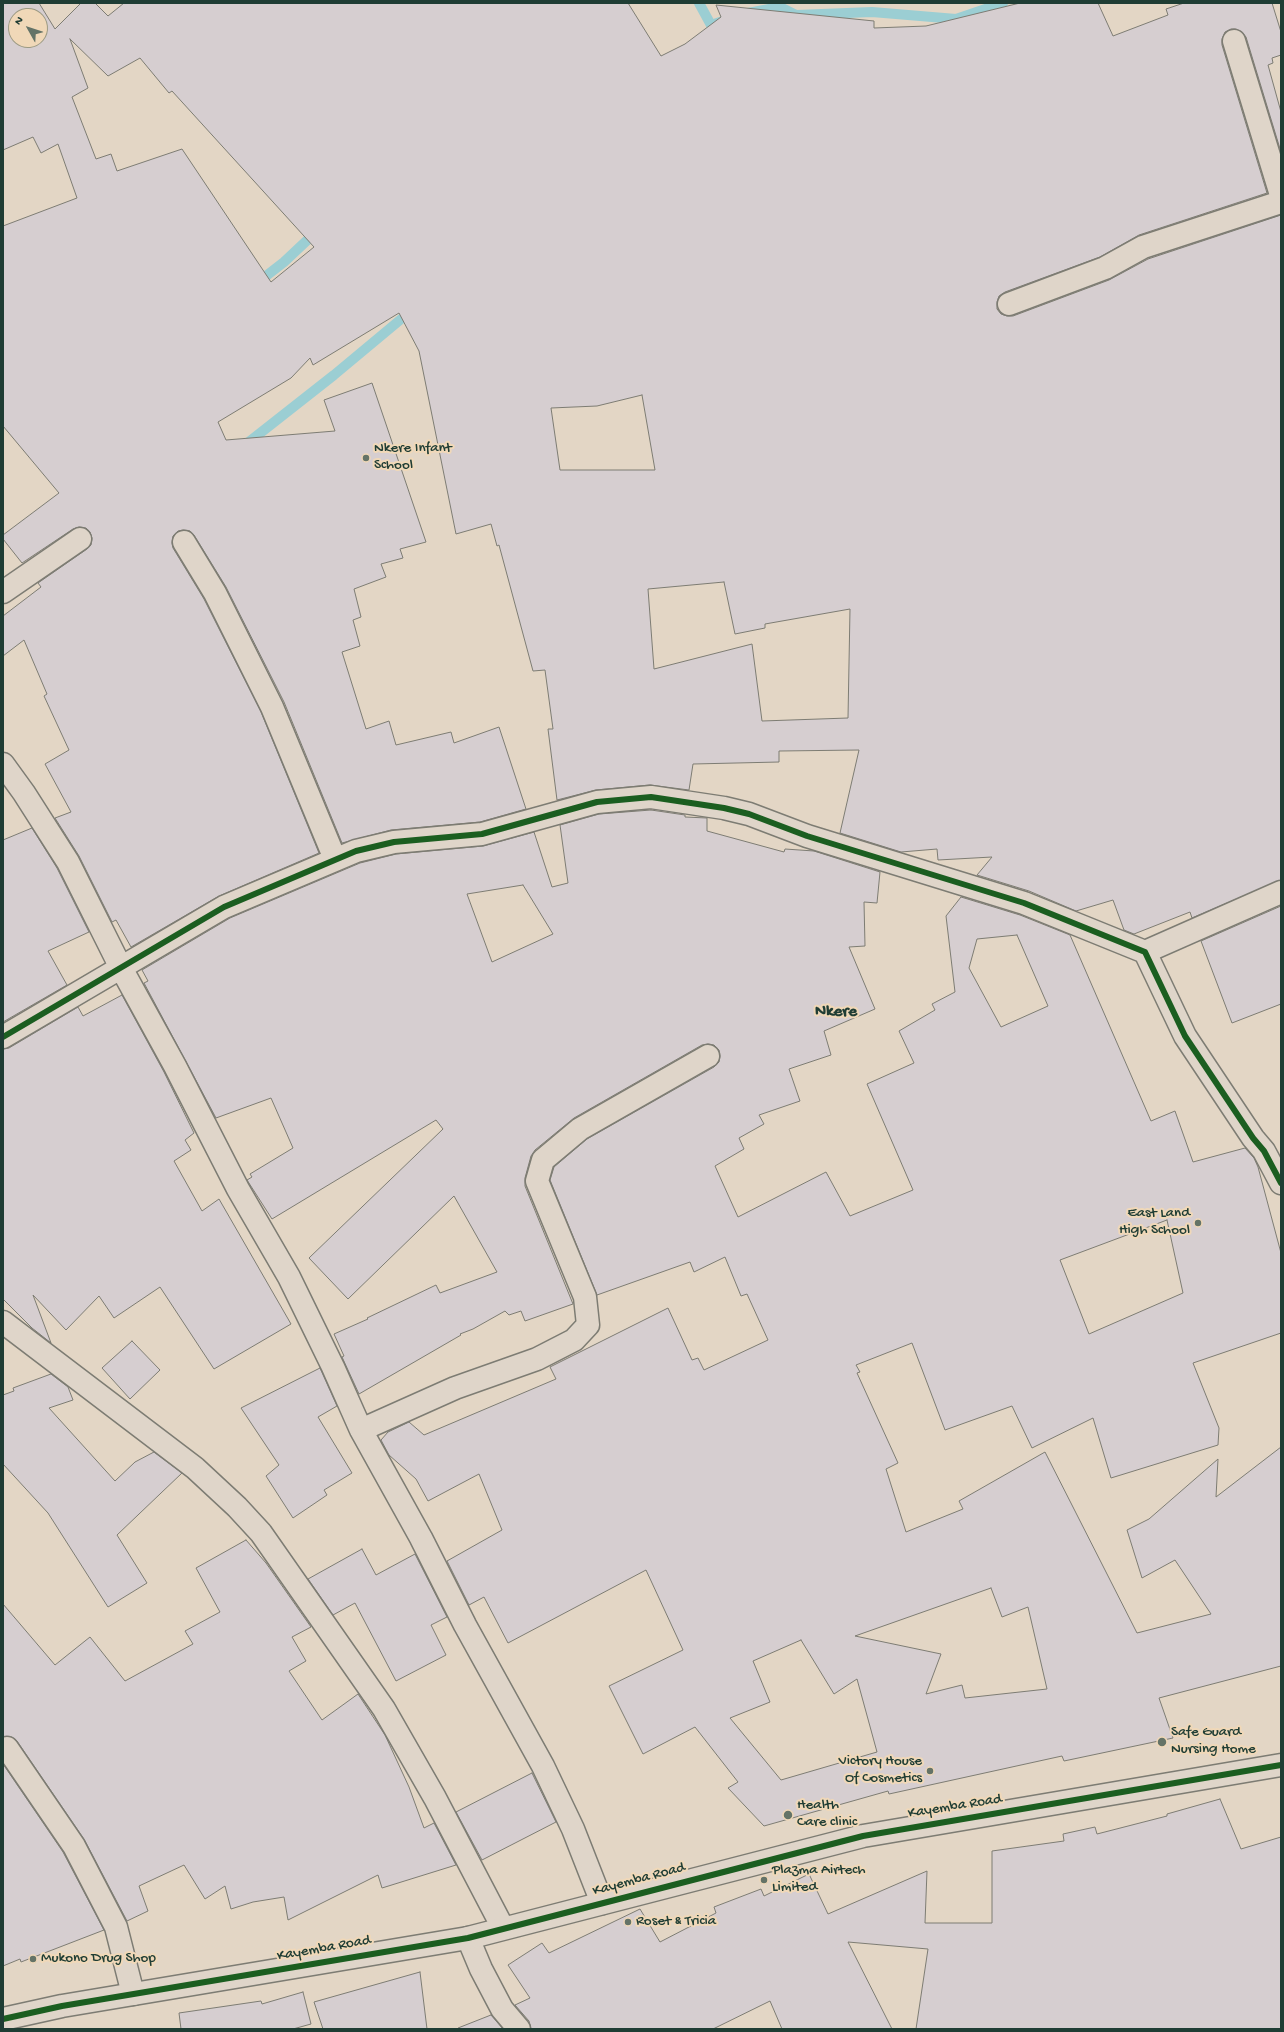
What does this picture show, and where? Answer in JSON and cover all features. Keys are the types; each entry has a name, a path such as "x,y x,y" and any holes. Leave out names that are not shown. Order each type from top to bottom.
{"street":[{"path":"1234,41 1281,195"},
{"path":"1009,304 1105,268 1143,247 1281,202"},
{"path":"3,592 80,539"},
{"path":"184,542 215,593 272,707 335,859"},
{"path":"3,764 24,793 68,862 120,966 175,1066 238,1189 289,1277 333,1367 361,1430 421,1538 465,1625 543,1766 573,1829 602,1903"},
{"path":"3,1037 120,966 224,907 335,859 378,845 482,834 597,802 651,797 724,808 749,814 807,836 1024,903 1145,952 1185,1036 1253,1138 1264,1151 1281,1183"},
{"path":"1145,952 1281,892"},
{"path":"361,1430 455,1388 536,1359 574,1340 588,1325 585,1297 537,1181 543,1160 580,1129 708,1056"},
{"path":"3,1322 195,1468 237,1506 261,1533 384,1709 434,1798 503,1928"},
{"path":"7,1748 74,1846 116,1928 133,1994"},
{"name":"Kayemba Road","path":"3,2019 62,2006 468,1938 863,1836 1281,1765"},
{"path":"468,1938 481,1969 502,2009 519,2029"}],"building":[{"path":"3,3 39,3 42,8 8,8 8,48 48,48 48,18 55,29 81,3 95,3 108,16 124,3 628,3 661,56 685,44 721,17 716,5 874,21 874,28 926,26 1020,3 1098,3 1113,36 1168,15 1166,9 1184,3 1272,3 1281,32 1281,55 1272,58 1273,63 1268,65 1281,112 1281,152 1246,37 1242,32 1236,29 1231,29 1225,32 1222,39 1222,45 1267,193 1139,235 1100,257 1005,292 999,296 997,309 1001,314 1013,316 1109,280 1148,259 1281,215 1281,880 1192,918 1190,912 1134,934 1124,930 1113,900 1076,911 1029,891 977,875 992,857 938,860 937,849 901,852 840,833 859,750 779,751 779,762 693,764 689,790 650,785 596,790 557,800 548,729 553,729 545,670 533,671 499,545 497,546 491,524 456,534 419,351 399,313 313,365 310,358 291,378 218,422 226,440 335,431 324,400 372,383 426,542 400,549 403,558 381,564 386,577 354,589 361,617 353,620 360,646 342,652 366,729 389,721 396,745 451,732 454,743 499,727 526,809 480,822 391,830 342,843 284,702 226,587 194,535 190,531 178,531 173,536 173,548 204,599 261,712 319,853 219,896 131,947 116,920 112,922 79,856 55,818 71,812 45,764 69,750 44,696 47,694 24,640 3,656 3,616 41,587 38,583 87,549 91,545 92,538 90,532 86,528 79,527 73,529 22,563 3,539 3,535 59,493 3,426 3,226 77,198 58,144 41,153 33,137 3,150","holes":["70,39 108,76 140,58 169,93 172,91 314,247 271,282 182,149 117,171 111,154 96,159 72,97 88,88","642,395 655,470 560,470 551,408 597,406","724,582 735,634 765,628 765,624 850,609 848,718 762,721 752,644 654,669 648,589"]},
{"path":"651,810 685,815 685,817 707,818 707,831 784,852 785,849 814,851 880,872 877,903 864,902 865,946 849,947 875,1009 824,1031 831,1055 789,1069 800,1101 759,1115 764,1124 739,1138 744,1149 715,1166 738,1217 826,1172 850,1216 913,1190 867,1084 914,1063 899,1031 935,1010 932,1004 955,992 946,916 961,897 1020,915 1070,935 1151,1121 1175,1111 1193,1162 1245,1148 1254,1158 1258,1167 1281,1253 1281,1333 1193,1363 1219,1428 1218,1445 1111,1478 1093,1418 1032,1448 1012,1406 945,1430 912,1343 856,1365 860,1372 857,1373 898,1463 886,1469 906,1532 963,1509 959,1501 1045,1452 1137,1633 1211,1614 1175,1560 1142,1578 1127,1530 1149,1519 1218,1459 1216,1497 1281,1447 1281,1666 1159,1698 1173,1738 1064,1761 1062,1756 889,1794 888,1791 764,1826 728,1788 738,1782 695,1727 643,1754 609,1686 683,1650 646,1570 508,1643 484,1597 469,1605 447,1561 502,1530 479,1474 428,1501 416,1479 389,1455 381,1440 388,1432 409,1422 424,1435 556,1379 550,1367 668,1308 692,1360 698,1358 704,1370 768,1340 747,1294 741,1296 725,1257 694,1272 690,1262 597,1295 550,1180 554,1167 587,1139 714,1067 719,1062 719,1050 714,1045 702,1045 574,1118 535,1150 531,1156 525,1178 525,1186 573,1304 525,1321 521,1311 509,1315 505,1311 473,1329 460,1334 461,1335 359,1394 342,1357 344,1356 334,1334 368,1319 367,1318 436,1285 440,1293 497,1272 454,1196 348,1299 309,1258 443,1129 436,1120 272,1219 247,1180 252,1177 250,1174 293,1148 271,1098 216,1118 144,983 148,981 142,970 230,918 360,863 396,854 483,846 534,832 552,887 568,883 560,825 599,814","holes":["523,885 553,934 492,962 467,894","1017,935 1048,1006 1001,1027 969,968 977,939","1167,1220 1183,1293 1089,1334 1060,1260","991,1588 1002,1617 1028,1607 1047,1689 965,1698 962,1685 926,1694 941,1654 855,1636","801,1640 834,1694 857,1679 877,1752 781,1780 730,1718 770,1702 753,1661"]},
{"path":"32,828 57,868 89,932 48,951 67,985 3,1022 3,840"},
{"path":"1281,906 1281,1004 1232,1023 1201,941"},
{"path":"122,995 164,1072 194,1133 185,1140 191,1150 174,1161 202,1211 219,1199 291,1324 214,1369 160,1287 114,1318 99,1296 66,1330 33,1295 51,1343 32,1328 3,1299 3,1049 9,1048 78,1007 83,1016"},
{"path":"132,1341 160,1370 130,1399 102,1368"},
{"path":"320,1368 337,1406 318,1417 352,1473 324,1490 327,1495 293,1518 266,1476 279,1465 241,1408"},
{"path":"51,1374 68,1387 73,1400 49,1408 115,1481 135,1462 154,1452 182,1473 117,1535 147,1583 108,1607 48,1513 3,1464 3,1395 14,1391 13,1388"},
{"path":"246,1540 266,1563 311,1627 292,1637 306,1661 289,1671 322,1720 358,1694 385,1735 409,1787 424,1828 434,1823 456,1865 382,1888 378,1875 288,1920 284,1897 253,1902 231,1909 225,1886 205,1899 184,1865 139,1886 148,1911 127,1921 84,1839 17,1741 12,1737 3,1737 3,1604 55,1665 90,1637 125,1681 193,1644 185,1631 220,1612 196,1568"},
{"path":"362,1549 376,1575 415,1554 447,1617 431,1625 446,1655 396,1681 355,1603 333,1615 308,1579"},
{"path":"3,1764 63,1852 104,1930 21,1962 20,1959 3,1966"},
{"path":"532,1773 556,1822 482,1860 456,1812"},
{"path":"1220,1799 1241,1849 1281,1837 1281,2029 916,2029 928,1949 848,1942 892,2029 782,2029 770,2001 713,2029 531,2029 529,2021 515,2005 530,1998 508,1965 542,1943 549,1953 640,1909 660,1942 716,1913 714,1907 761,1889 764,1896 809,1874 828,1914 927,1871 925,1923 992,1923 992,1851 1064,1841 1063,1834 1095,1827 1097,1834 1167,1816 1167,1814"},
{"path":"420,1972 427,2029 323,2029 314,2002"},
{"path":"303,1992 311,2024 293,2029 181,2029 179,2013 261,2001 262,2004"},
{"path":"491,2015 503,2029 458,2029 458,2028"}],"waterway":[{"path":"699,3 711,25 723,21"},
{"path":"748,13 780,7 796,15 872,12 956,19 1003,3"},
{"path":"257,283 284,262 317,231"},
{"path":"245,445 334,375 412,310"}],"cycle path":[{"path":"3,1037 224,907 356,851 394,842 482,834 597,802 651,797 724,808 749,814 807,836 1024,903 1145,952 1185,1036 1253,1138 1264,1151 1281,1183"},
{"path":"3,2019 62,2006 468,1938 863,1836 1281,1765"}],"place":[{"name":"Nkere Infant School","path":"366,458"},
{"name":"East Land High School","path":"1198,1223"},
{"name":"Safe Guard Nursing Home","path":"1162,1742"},
{"name":"Victory House Of Cosmetics","path":"930,1771"},
{"name":"Health Care clinic","path":"788,1815"},
{"name":"Plazma Airtech Limited","path":"764,1880"},
{"name":"Roset & Tricia","path":"628,1922"},
{"name":"Mukono Drug Shop","path":"33,1959"}],"district":[{"name":"Nkere","path":"836,1012"}]}
